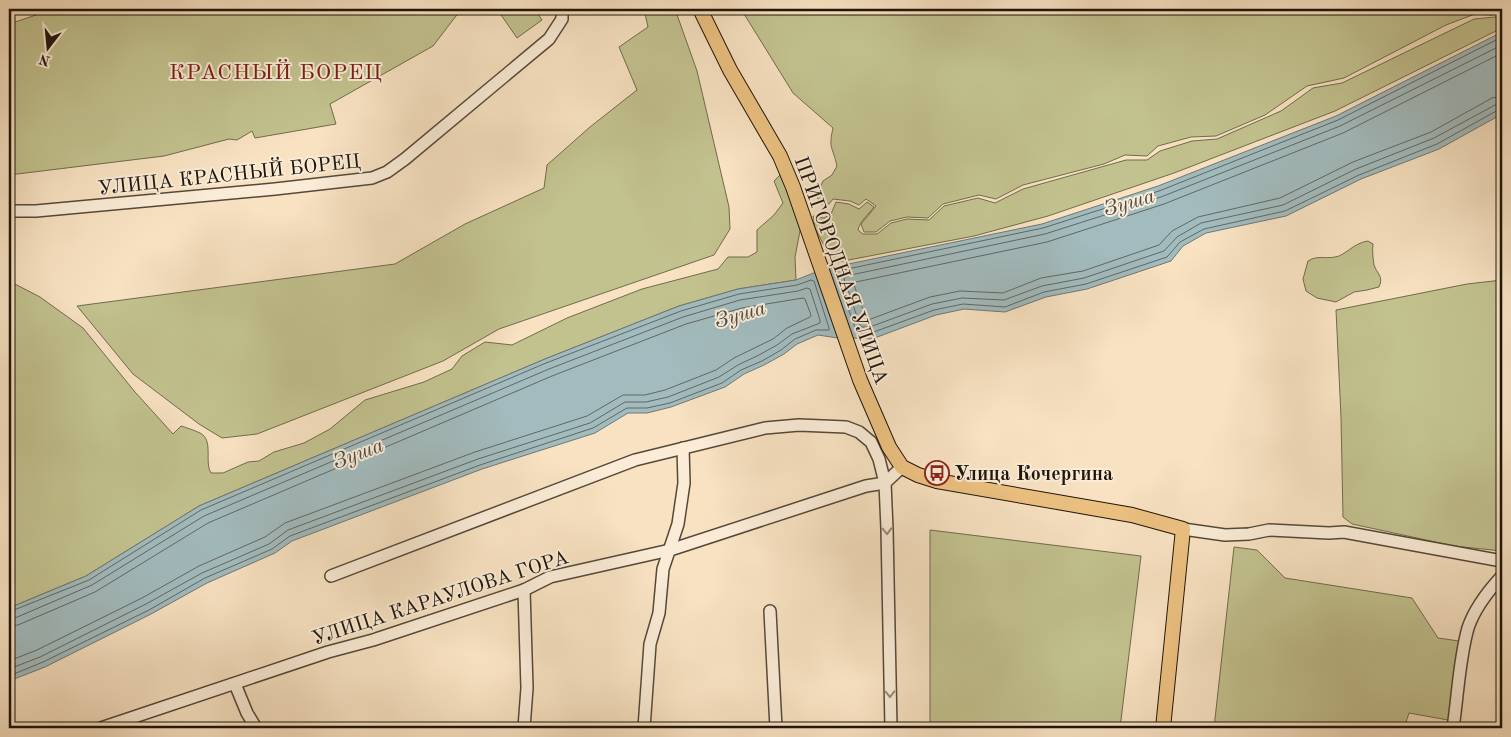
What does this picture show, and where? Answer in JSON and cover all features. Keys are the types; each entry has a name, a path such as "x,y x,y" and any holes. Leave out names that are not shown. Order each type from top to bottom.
{"main road":[{"name":"ПРИГОРОДНАЯ УЛИЦА","path":"700,9 730,70 780,156 794,187 860,380 889,447 902,467"},
{"path":"902,467 918,475 938,481 1132,515 1183,529 1163,728"}],"street":[{"name":"УЛИЦА КРАСНЫЙ БОРЕЦ","path":"9,211 36,211 275,190 372,178 387,172 405,159 549,39 562,19 562,9"},
{"path":"331,576 635,460 765,428 798,425 846,427 859,432 871,442 879,459 885,483 891,728"},
{"path":"644,728 650,644 659,613 663,569 678,524 684,483 683,448"},
{"path":"885,483 902,467"},
{"name":"УЛИЦА КАРАУЛОВА ГОРА","path":"101,728 328,652 373,640 524,590 550,577 670,550 866,486 885,483"},
{"path":"1183,529 1225,535 1249,534 1269,530 1329,534 1344,532 1502,561"},
{"path":"1454,728 1462,659 1468,627 1479,606 1502,576"},
{"path":"524,590 527,688 524,728"},
{"path":"770,611 776,728"},
{"path":"235,684 247,713 256,728"}],"green space":[{"path":"39,9 465,9 456,16 433,46 330,104 336,124 255,138 252,131 237,140 229,139 164,156 9,175 9,24 39,14"},
{"path":"497,9 535,9 542,20 517,38"},
{"path":"644,9 675,9 697,71 729,207 730,229 714,255 499,329 443,361 257,434 222,438 199,424 133,374 77,306 395,264 465,224 544,188 547,165 590,127 637,90 619,47 648,27"},
{"path":"741,9 1502,10 1492,15 1475,14 1446,25 1344,78 1307,86 1265,115 1216,136 1191,137 1158,146 1147,156 1125,155 1104,164 1023,185 996,199 979,195 943,204 928,218 907,217 890,221 876,232 864,232 861,224 876,206 866,199 859,205 850,201 833,199 829,204 822,204 816,196 823,181 832,175 837,166 831,144 833,128 793,93"},
{"path":"1502,13 1502,28 1335,111 1174,173 1048,216 974,236 833,263 815,228 813,216 824,218 831,214 836,202 849,204 859,209 867,202 874,207 862,221 858,230 863,234 877,234 891,223 907,219 929,220 944,206 978,198 995,203 1023,189 1126,160 1147,160 1160,151 1192,141 1217,139 1281,111 1313,88 1342,83 1474,19 1495,17"},
{"path":"781,174 801,226 795,257 796,280 738,289 679,306 545,359 199,506 86,576 9,608 9,281 40,297 83,328 135,392 173,434 181,426 204,436 208,446 208,463 211,473 223,473 248,462 259,461 274,452 304,443 330,429 365,400 424,382 452,369 462,356 485,342 512,345 567,318 642,289 718,269 728,257 748,257 757,252 757,230 774,215 783,203 774,181"},
{"path":"1368,241 1373,244 1374,265 1380,278 1379,287 1354,292 1336,302 1317,298 1306,291 1303,279 1308,261 1321,257 1331,258 1339,256 1358,244"},
{"path":"1502,280 1502,551 1454,546 1352,524 1343,517 1336,310 1467,284"},
{"path":"930,530 1141,556 1120,728 930,728"},
{"path":"1234,547 1257,550 1285,578 1412,598 1438,638 1459,641 1448,720 1409,713 1404,728 1214,728"}],"water":[{"name":"Зуша","path":"1502,32 1502,114 1439,149 1361,179 1286,216 1206,233 1183,246 1171,261 1087,289 1046,297 1005,312 964,309 936,315 872,339 853,338 829,268 1042,224 1158,186 1336,116"},
{"name":"Зуша","path":"816,272 838,338 818,335 797,344 784,354 744,374 725,387 671,407 647,413 628,413 595,433 482,469 292,541 275,553 207,583 151,614 45,667 9,681 9,608 86,576 199,506 545,359 679,306 738,289 796,280"}],"place":[{"name":"Улица Кочергина","path":"937,473"}],"district":[{"name":"КРАСНЫЙ БОРЕЦ","path":"276,71"}]}
